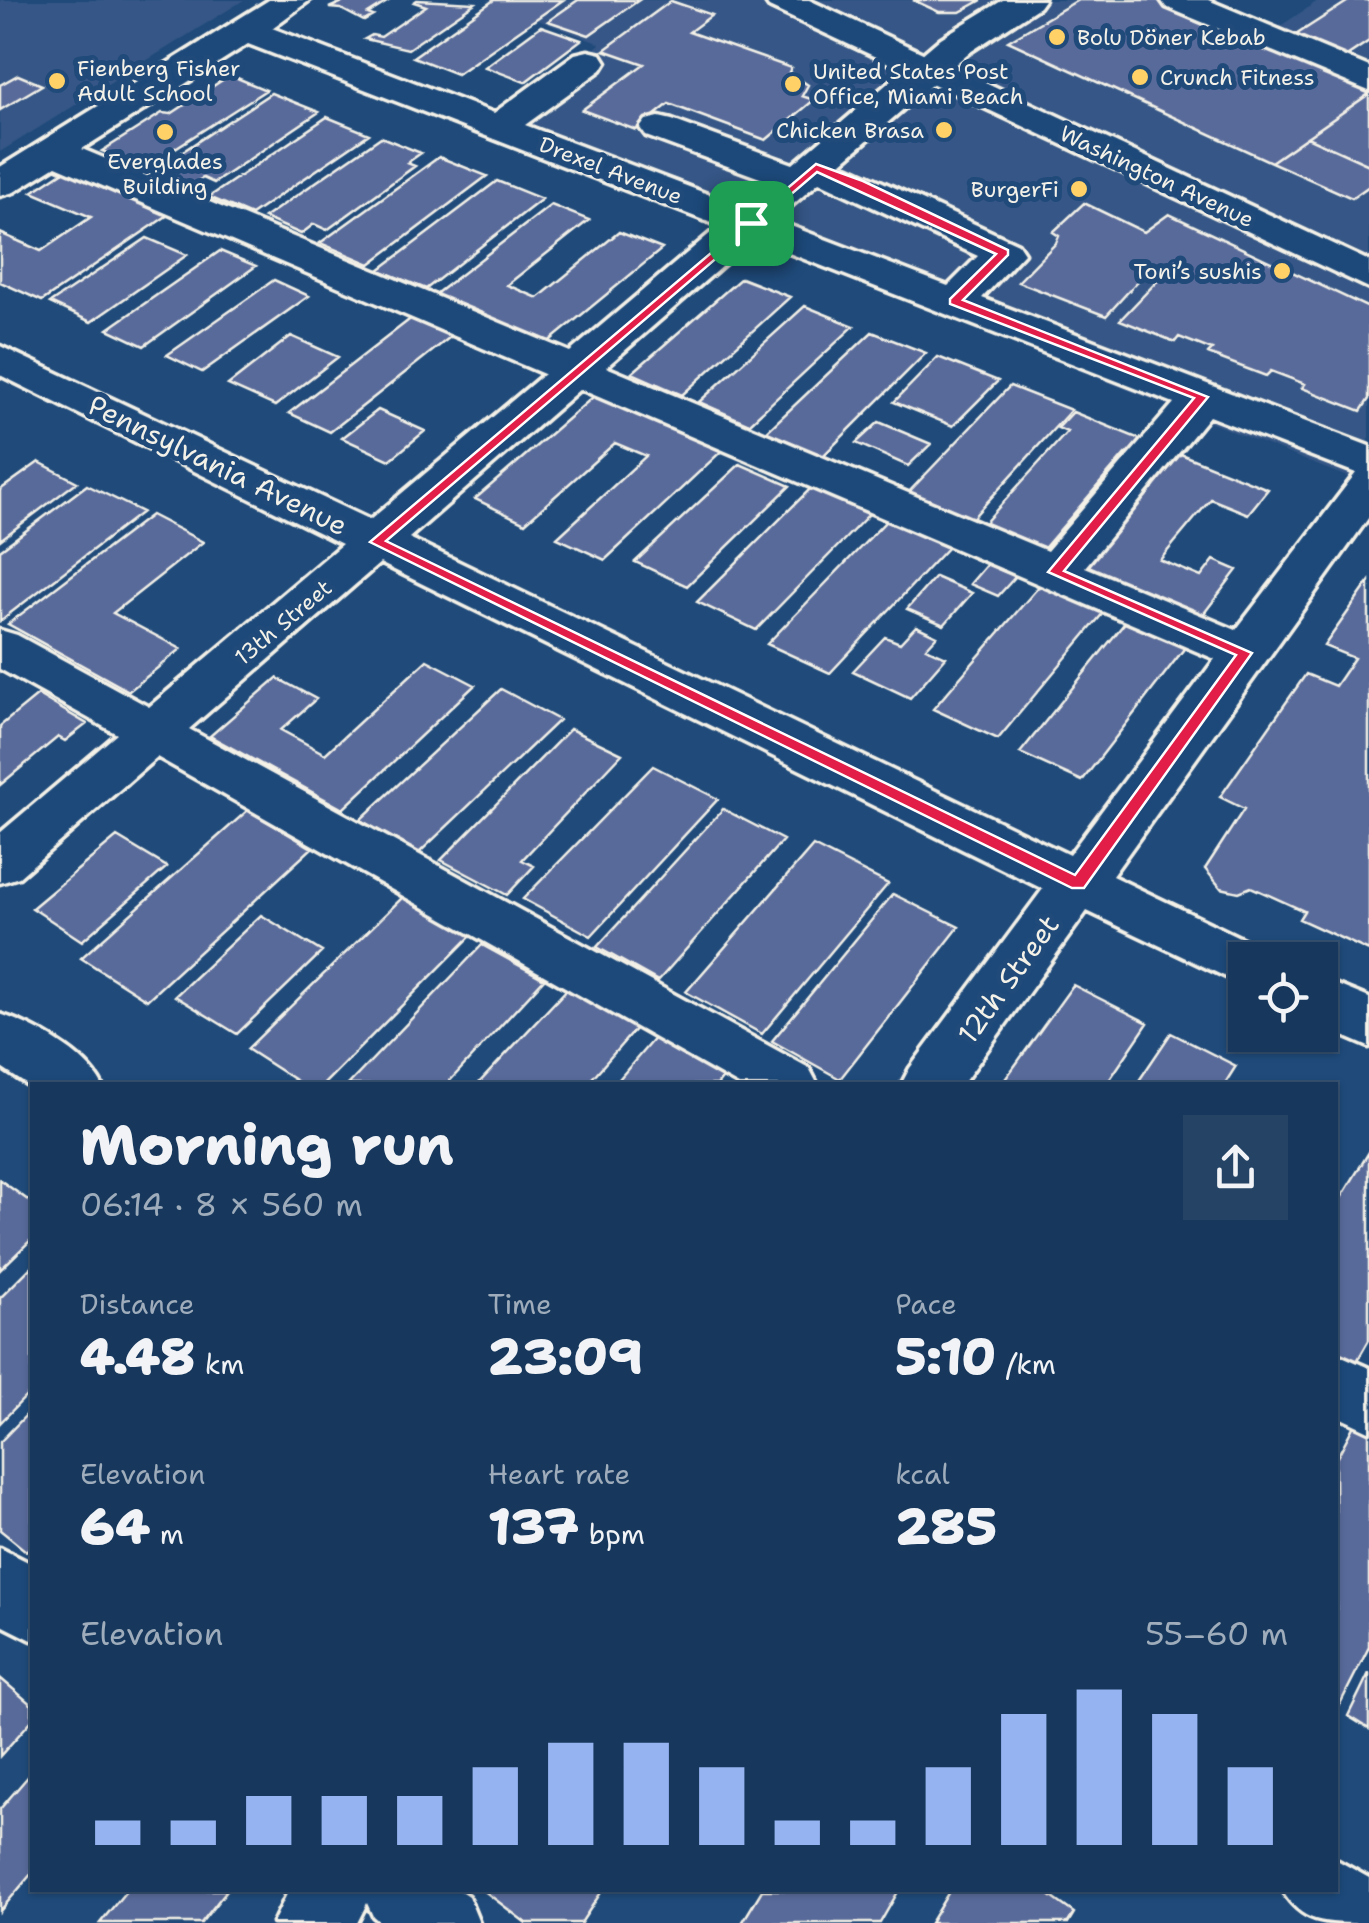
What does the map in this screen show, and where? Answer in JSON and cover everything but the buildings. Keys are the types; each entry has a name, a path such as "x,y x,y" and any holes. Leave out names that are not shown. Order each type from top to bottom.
{"street":[{"path":"18,168 293,0"},
{"name":"Washington Avenue","path":"781,0 941,58 1298,204"},
{"name":"Washington Avenue","path":"853,0 941,58 1369,276"},
{"name":"13th Street","path":"0,863 941,58 1027,0"},
{"path":"1178,0 1369,80"},
{"name":"Drexel Avenue","path":"244,30 1369,462"},
{"path":"498,127 588,62"},
{"path":"660,128 808,173 859,183 1004,253 955,302"},
{"path":"18,168 579,370 1245,653"},
{"name":"Pennsylvania Avenue","path":"0,359 1228,956"},
{"path":"1055,572 1202,397"},
{"name":"12th Street","path":"932,1082 1369,484"},
{"path":"0,647 784,1082"},
{"path":"1338,1009 1369,1024"},
{"path":"0,1037 68,1082"},
{"path":"1338,1384 1369,1401"},
{"path":"0,1581 30,1604"},
{"path":"311,1923 334,1892"},
{"path":"402,1892 441,1923"},
{"path":"1323,1892 1369,1922"}],"shaded area":[{"name":"Fienberg Fisher Adult School","path":"0,0 244,0 0,152"},
{"path":"486,0 1168,0 1369,85 1369,475 1362,483 487,135 600,44"},
{"path":"1319,0 1369,0 1369,74 1270,33"}],"place":[{"name":"Bolu Döner Kebab","path":"1057,37"},
{"name":"Crunch Fitness","path":"1140,77"},
{"name":"Fienberg Fisher Adult School","path":"57,81"},
{"name":"United States Post Office, Miami Beach","path":"793,84"},
{"name":"Chicken Brasa","path":"944,130"},
{"name":"Everglades Building","path":"165,132"},
{"name":"BurgerFi","path":"1079,189"},
{"name":"Toni’s sushis","path":"1282,271"}],"route":[{"path":"816,167 859,183 1004,253 955,302 1202,397 1055,572 1245,653 1078,884 376,542 751,223 816,167"}]}
